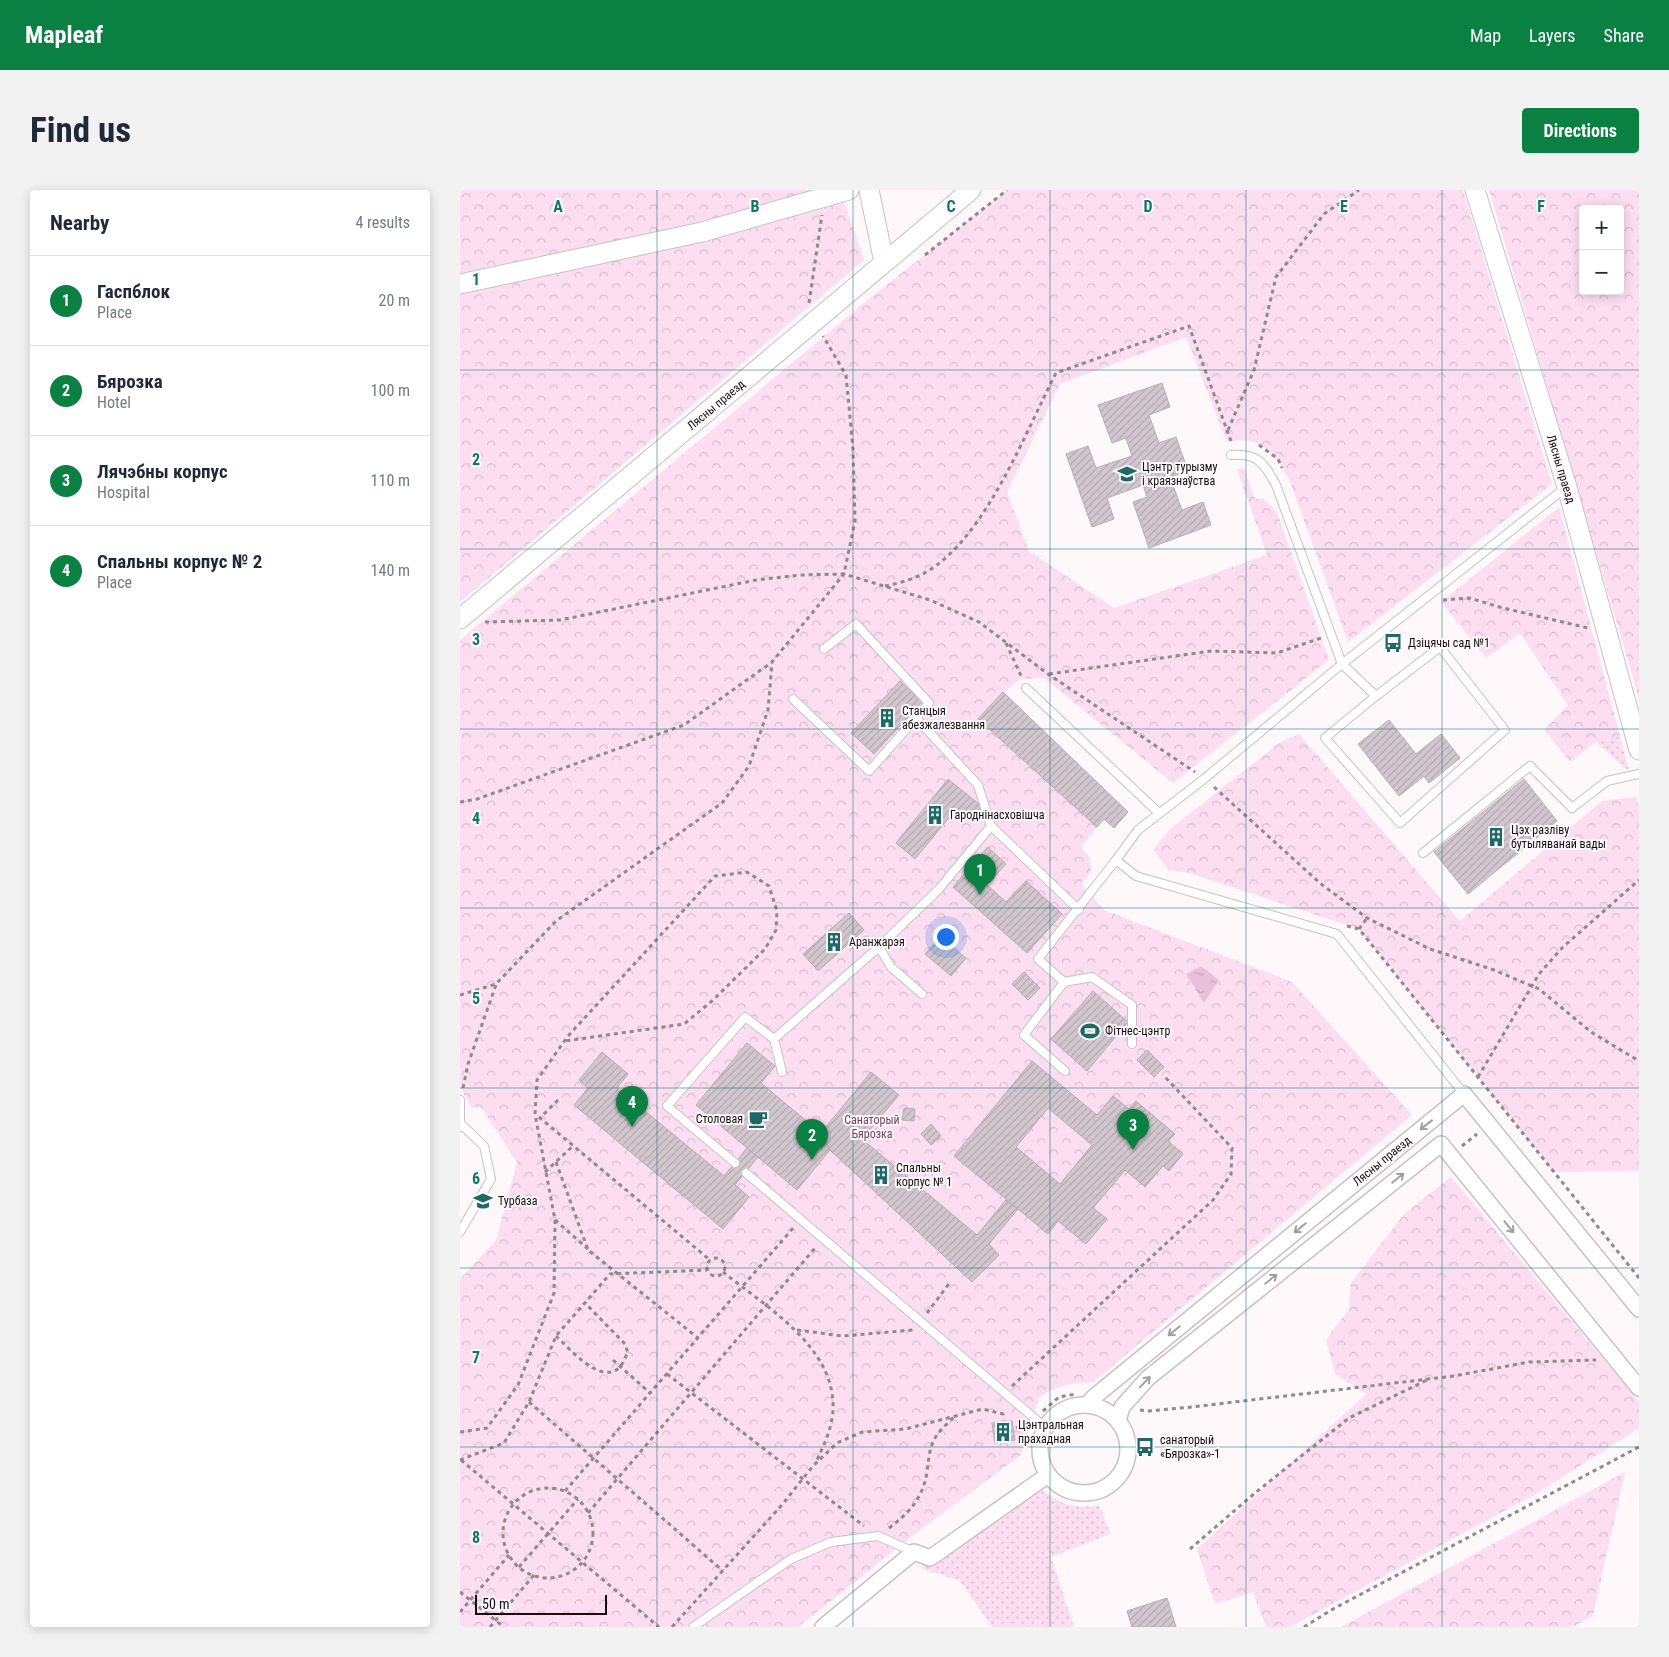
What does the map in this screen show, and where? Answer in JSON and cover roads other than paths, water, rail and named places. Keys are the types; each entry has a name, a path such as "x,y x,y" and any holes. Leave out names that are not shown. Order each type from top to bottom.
{"street":[{"path":"460,284 702,232 849,190"},
{"path":"869,190 884,262"},
{"name":"Лясны праезд","path":"463,617 813,325 884,262 971,190"},
{"name":"Лясны праезд","path":"1475,190 1567,487 1639,750"},
{"path":"1464,1094 1639,1309"},
{"name":"Лясны праезд","path":"1048,1475 1040,1452 1040,1423 1063,1410 1089,1403 1464,1094"},
{"name":"Лясны праезд","path":"1120,1414 1148,1378 1441,1144 1639,1388"},
{"path":"823,1627 914,1552 930,1558 1048,1475 1058,1485 1071,1491 1085,1493 1099,1491 1111,1484 1121,1474 1127,1461 1128,1447 1120,1414 1104,1410 1089,1403"}],"lane":[{"path":"1231,455 1246,454 1265,464 1276,485 1342,664 1376,696"},
{"path":"1064,982 1038,959 1079,910 1138,830 1204,779 1342,664 1567,487"},
{"path":"793,699 869,771 929,704 856,624 824,649"},
{"path":"1440,647 1505,730 1400,823 1325,738 1376,696 1440,647"},
{"path":"1026,688 1159,813"},
{"path":"916,718 978,785 991,826 1079,910"},
{"path":"1422,853 1530,766 1572,808 1607,781 1639,774"},
{"path":"774,1039 879,947 939,889 991,826"},
{"path":"1116,860 1136,876 1337,934 1464,1094"},
{"path":"879,947 891,967 922,994"},
{"path":"1065,1071 1024,1035 1064,982 1092,977 1132,1005 1132,1044"},
{"path":"735,1163 667,1106 745,1017 774,1039 782,1072"},
{"path":"460,1100 461,1126 484,1146 491,1179 460,1232"},
{"path":"746,1172 1040,1423"},
{"path":"694,1627 790,1559 830,1542 878,1536 914,1552"}],"water":[{"path":"1201,966 1219,980 1204,1003 1186,974"}],"place":[{"name":"Цэнтр турызму і краязнаўства","path":"1127,474"},
{"name":"Дзіцячы сад №1","path":"1393,643"},
{"name":"Станцыя абезжалезвання","path":"887,718"},
{"name":"Гароднінасховішча","path":"935,815"},
{"name":"Цэх разліву бутыляванай вады","path":"1496,837"},
{"name":"Гаспблок","path":"980,895"},
{"name":"Аранжарэя","path":"834,942"},
{"name":"Фітнес-цэнтр","path":"1090,1031"},
{"name":"Столовая","path":"758,1119"},
{"name":"Спальны корпус № 2","path":"632,1127"},
{"name":"Лячэбны корпус","path":"1133,1150"},
{"name":"Бярозка","path":"812,1160"},
{"name":"Спальны корпус № 1","path":"881,1175"},
{"name":"Турбаза","path":"483,1201"},
{"name":"Цэнтральная прахадная","path":"1003,1432"},
{"name":"санаторый «Бярозка»-1","path":"1145,1447"}],"park label":[{"name":"Санаторый Бярозка","path":"872,1127"}]}
